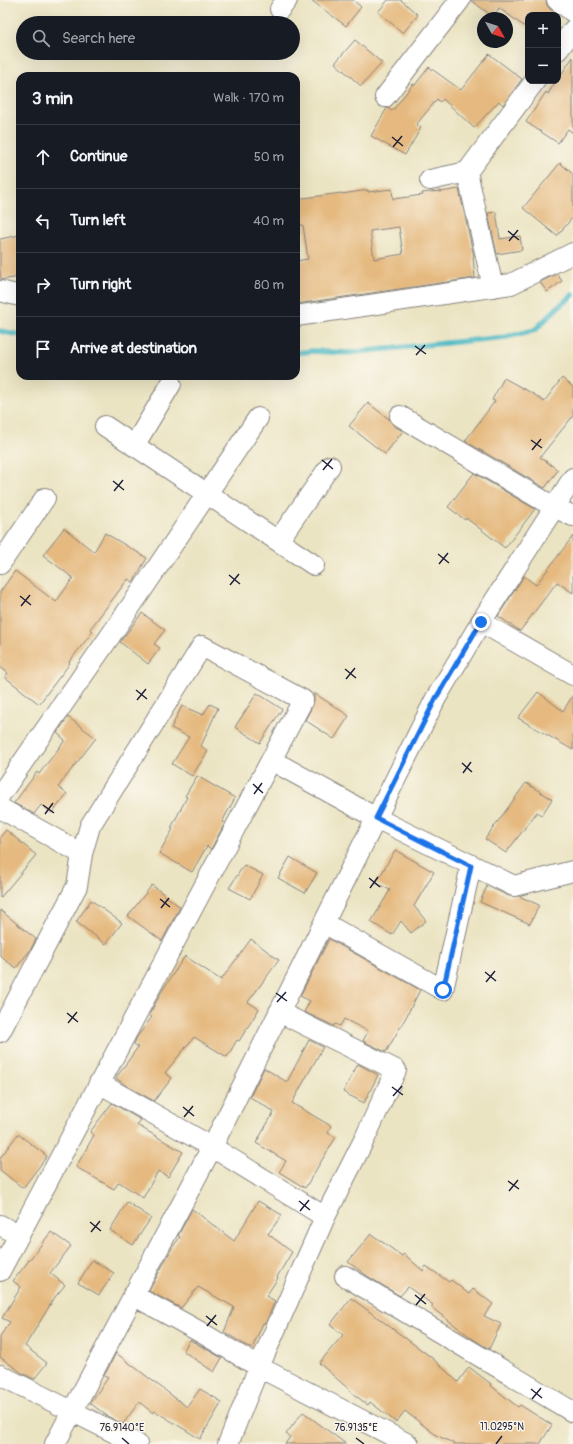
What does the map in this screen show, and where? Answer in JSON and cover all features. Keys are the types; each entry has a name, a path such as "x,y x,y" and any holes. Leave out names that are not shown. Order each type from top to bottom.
{"street":[{"path":"385,97 460,0"},
{"path":"557,0 573,12"},
{"path":"560,48 573,30"},
{"path":"430,180 467,172 533,84"},
{"path":"467,172 493,287"},
{"path":"300,315 511,284 573,254"},
{"path":"0,291 16,295"},
{"path":"134,446 171,384"},
{"path":"400,416 554,507 573,516"},
{"path":"0,795 258,418"},
{"path":"105,426 314,565"},
{"path":"278,541 330,466"},
{"path":"55,1444 212,1146 436,698 481,622 573,478"},
{"path":"3,553 45,498"},
{"path":"481,622 573,675"},
{"path":"0,1032 77,886 82,854 90,826 202,646 302,700 0,1270"},
{"path":"271,760 376,818 514,886 573,871"},
{"path":"0,808 82,854"},
{"path":"324,923 443,990 471,866"},
{"path":"228,1444 259,1367 325,1217 365,1138 396,1070 279,1012"},
{"path":"99,1083 212,1146 325,1217"},
{"path":"0,1225 18,1235"},
{"path":"345,1276 573,1412"},
{"path":"133,1295 202,1333 259,1367 399,1442"},
{"path":"0,1375 137,1444"}],"building":[{"path":"311,0 353,0 361,7 346,26"},
{"path":"388,0 401,0 418,15 403,33 378,12"},
{"path":"471,0 546,0 547,5 554,12 525,12 525,27 513,18 513,12 505,12 499,8 496,12 487,12"},
{"path":"355,40 382,63 361,86 335,63"},
{"path":"489,54 522,79 503,105 499,101 474,128 443,99 440,102 437,99 416,125 421,128 405,155 371,136 387,108 392,111 413,84 415,85 429,67 461,90"},
{"path":"573,57 573,133 568,129 558,143 526,122 546,92 548,94 554,84 561,84 561,75"},
{"path":"560,163 573,174 573,217 557,236 523,208"},
{"path":"392,189 393,199 423,195 422,193 459,189 474,257 475,278 300,303 300,260 308,259 303,225 300,225 300,198 368,190 368,192","holes":["399,227 403,254 374,259 370,231"]},
{"path":"496,212 500,239 520,236 522,250 497,254 488,213"},
{"path":"16,236 16,278 1,280 0,239"},
{"path":"557,274 562,281 547,292 540,282"},
{"path":"504,378 535,395 544,402 562,378 573,387 573,416 540,457 558,470 545,488 465,441 495,401 492,400"},
{"path":"368,403 389,419 394,426 403,431 385,454 349,426"},
{"path":"474,473 535,509 505,548 466,518 465,520 448,507"},
{"path":"64,528 94,552 105,533 147,558 133,582 128,579 90,629 93,631 39,704 5,677 8,673 0,667 0,592 15,571 56,602 73,578 43,555"},
{"path":"573,536 573,593 557,582 520,631 498,616 524,576 536,585"},
{"path":"142,613 165,630 154,644 160,648 148,664 120,642"},
{"path":"538,692 563,711 573,695 573,750 518,718"},
{"path":"257,693 282,709 260,743 235,727"},
{"path":"314,693 349,716 334,739 305,720 313,705"},
{"path":"210,704 218,708 201,746 208,751 192,776 172,764 189,737 171,728 182,706 203,715"},
{"path":"68,717 96,738 58,787 67,794 52,813 41,805 34,814 14,803 37,772 39,774 65,740 57,733"},
{"path":"197,776 235,798 222,822 225,823 211,849 207,846 192,872 159,853 173,829 171,828 187,797 185,796"},
{"path":"526,783 552,799 542,815 537,812 506,853 485,839"},
{"path":"6,830 36,855 0,898 0,837"},
{"path":"395,850 434,872 414,906 426,921 411,933 401,921 392,935 371,922 390,890 376,883"},
{"path":"290,857 317,873 305,893 278,878"},
{"path":"244,865 263,875 250,899 229,888"},
{"path":"152,885 180,907 162,941 128,916"},
{"path":"487,886 509,896 519,896 539,905 530,924 480,902"},
{"path":"91,900 122,923 106,944 76,922"},
{"path":"0,910 36,939 31,949 16,968 0,956"},
{"path":"251,939 279,960 248,1002 259,1009 227,1057 194,1037 165,1073 172,1078 154,1101 125,1085 116,1078 138,1047 134,1044 137,1037 152,1017 149,1015 162,991 185,956 221,980"},
{"path":"329,939 420,990 386,1052 363,1041 368,1031 344,1019 340,1026 335,1024 334,1026 304,1012 310,1001 300,996"},
{"path":"309,1040 323,1047 292,1103 331,1126 328,1133 336,1137 305,1188 279,1172 286,1161 256,1143 274,1112 250,1097 264,1068 287,1082"},
{"path":"358,1064 378,1075 364,1103 343,1092"},
{"path":"112,1103 141,1120 137,1125 183,1152 168,1177 158,1171 143,1198 119,1182 114,1189 76,1167 94,1135 90,1132"},
{"path":"18,1134 47,1156 23,1188 0,1170 0,1158"},
{"path":"258,1201 282,1215 268,1234 292,1252 266,1296 275,1301 265,1324 263,1323 252,1349 224,1332 234,1307 198,1287 181,1308 149,1291 172,1248 180,1237 178,1236 192,1209 234,1241"},
{"path":"127,1202 151,1218 133,1245 110,1230"},
{"path":"51,1232 71,1246 50,1273 65,1285 55,1297 25,1346 47,1363 34,1379 22,1373 0,1357 0,1336 10,1322 2,1318 21,1287 13,1281"},
{"path":"371,1234 402,1256 404,1254 423,1271 426,1266 449,1282 451,1280 469,1294 473,1289 493,1304 484,1316 501,1324 489,1349 473,1339 431,1307 433,1305 408,1287 400,1296 348,1262"},
{"path":"92,1260 114,1273 99,1295 78,1283"},
{"path":"351,1298 431,1357 458,1382 469,1367 518,1407 520,1405 552,1425 540,1444 455,1444 436,1435 405,1411 396,1422 370,1402 368,1405 352,1393 319,1363 343,1335 330,1325"},
{"path":"190,1340 222,1358 214,1372 183,1351"},
{"path":"116,1353 187,1407 200,1389 222,1402 200,1439 155,1411 153,1413 139,1402 123,1424 107,1416 90,1403 108,1378 104,1376"},
{"path":"303,1412 346,1444 285,1444 290,1437 286,1434"}],"waterway":[{"path":"300,353 313,351 347,353 506,337 535,330 558,307 573,295"},
{"path":"0,331 16,334"}],"route":[{"path":"443,990 471,866 376,818 436,698 481,622"}]}
